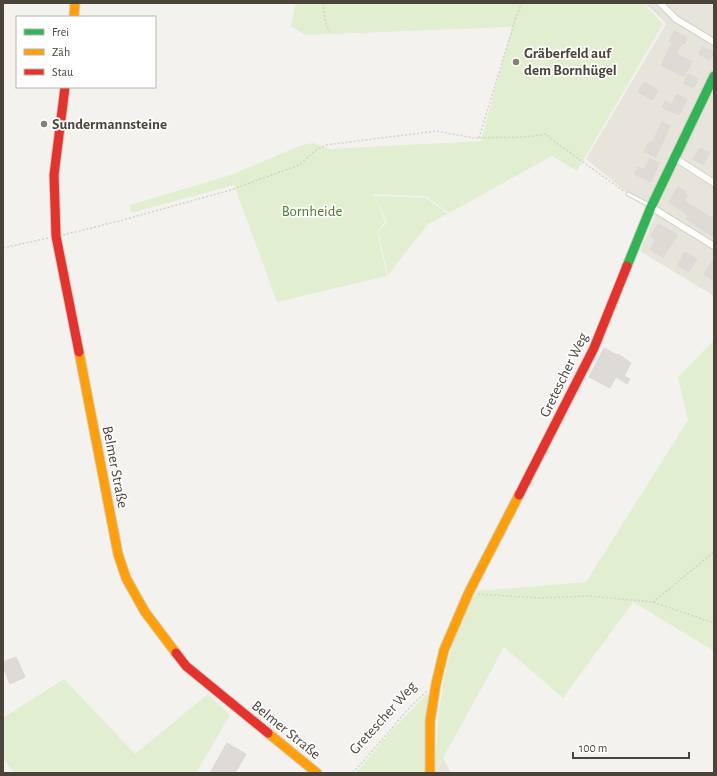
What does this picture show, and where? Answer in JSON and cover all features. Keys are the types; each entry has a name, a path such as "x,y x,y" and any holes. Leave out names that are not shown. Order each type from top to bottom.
{"street":[{"path":"74,16 75,3"},
{"path":"660,3 676,19 714,42"},
{"name":"Gretescher Weg","path":"430,773 430,721 436,684 444,650 452,629 469,592 594,348 652,207 714,76"},
{"name":"Belmer Straße","path":"65,88 54,175 56,236 118,554 126,578 145,612 186,666 318,773"},
{"path":"675,158 714,183"},
{"path":"652,207 714,246"}],"lane":[{"path":"628,194 652,207"}],"path":[{"path":"323,3 324,21 329,31"},
{"path":"478,138 516,17 522,3"},
{"path":"644,3 656,12 663,15 670,13"},
{"path":"3,248 119,221 231,190 299,165 326,145 437,131 473,138 528,137 546,134 628,194"},
{"path":"653,602 714,552"},
{"path":"469,592 538,598 588,596 653,602 714,624"},
{"name":"Gretescher Weg","path":"353,773 411,706 436,684"}],"shaded area":[{"path":"646,3 714,3 714,296 640,251 659,206 625,191 586,159 666,24"},
{"path":"443,758 451,773 436,773"}],"green space":[{"name":"Bornheide","path":"296,3 643,3 663,24 577,171 552,156 449,213 426,196 374,194 385,222 377,231 387,276 277,302 234,185 131,213 130,205 231,175 302,145 313,143 330,149 481,141 512,27 305,35 291,26"},
{"path":"375,196 426,198 448,214 428,224 388,275 378,231 387,223"},
{"path":"714,340 714,651 633,602 563,698 504,647 435,773 440,707 445,674 453,642 476,591 586,582 688,420 678,377"},
{"path":"64,679 135,754 208,694 230,715 196,773 15,773 3,759 3,718"},
{"path":"428,693 426,773 356,773 392,730"}],"building":[{"path":"674,31 687,38 684,44 682,43 676,54 692,62 684,77 661,65 672,43 669,41"},
{"path":"702,47 714,52 710,60 699,54"},
{"path":"688,74 698,79 693,88 684,83"},
{"path":"644,82 658,90 653,100 638,92"},
{"path":"677,94 687,100 679,115 662,107 665,101 672,105"},
{"path":"662,122 670,126 656,157 644,152 649,142 652,143"},
{"path":"700,148 710,153 703,165 693,159"},
{"path":"650,159 659,163 651,182 634,174 638,167 644,170"},
{"path":"678,187 688,195 684,201 714,219 714,237 686,219 688,215 669,202"},
{"path":"658,224 678,235 663,257 650,249 656,240 650,236"},
{"path":"685,252 697,259 688,272 677,265"},
{"path":"714,259 714,281 704,274"},
{"path":"604,348 617,355 618,354 631,363 624,376 630,379 627,384 616,377 610,388 589,377"},
{"path":"16,657 25,677 10,684 3,667 3,662"},
{"path":"227,743 246,754 235,773 210,773"}],"traffic: fast":[{"path":"627,266 651,207 714,76"}],"traffic: slow":[{"path":"74,16 75,3"},
{"path":"79,352 118,554 126,578 145,612 176,653"},
{"path":"430,773 430,721 436,684 444,650 469,592 519,495"},
{"path":"268,733 317,773"}],"traffic: jam":[{"path":"65,88 54,175 56,236 79,352"},
{"path":"519,495 594,348 627,266"},
{"path":"176,653 186,666 268,733"}],"place":[{"name":"Gräberfeld auf dem Bornhügel","path":"516,62"},
{"name":"Sundermannsteine","path":"44,124"}]}
